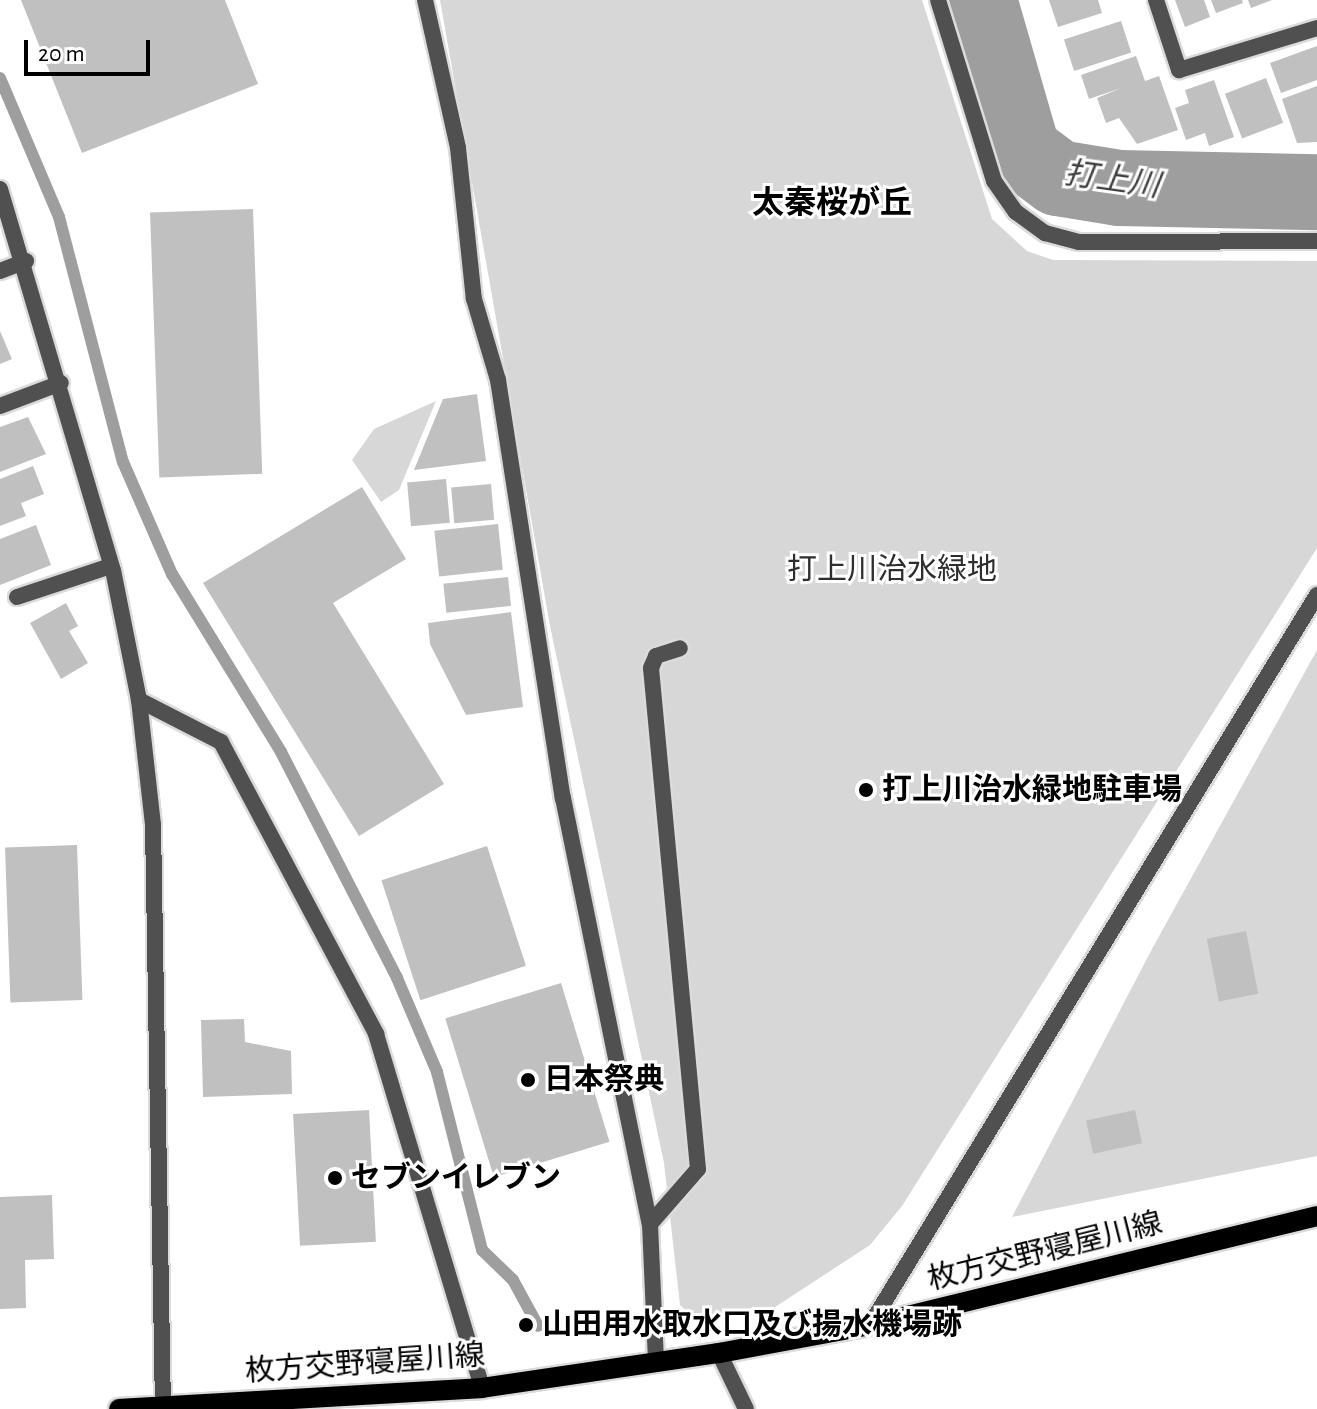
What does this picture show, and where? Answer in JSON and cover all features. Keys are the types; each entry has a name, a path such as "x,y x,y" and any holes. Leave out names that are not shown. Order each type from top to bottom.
{"main road":[{"name":"枚方交野寝屋川線","path":"119,1409 482,1388 719,1353 870,1325 1317,1216"}],"street":[{"path":"425,0 458,148 474,299 498,380 563,798 650,1224 656,1360"},
{"path":"938,0 994,181 1016,212 1045,233 1079,242 1317,241"},
{"path":"1156,0 1179,70 1317,28"},
{"path":"0,189 26,261 111,566 139,700 153,825 163,1408"},
{"path":"0,271 26,261"},
{"path":"0,406 61,383"},
{"path":"17,597 111,566"},
{"path":"870,1325 1317,595"},
{"path":"650,1224 698,1169 651,668 656,656 680,648"},
{"path":"139,700 221,742 376,1034 482,1388"},
{"path":"719,1353 746,1409"}],"green space":[{"name":"打上川治水緑地","path":"440,0 922,0 992,219 1027,251 1053,260 1317,261 1317,548 902,1206 870,1245 769,1311 696,1320 680,1305 664,1163 550,626"},
{"path":"436,401 399,490 381,502 352,460 374,429"},
{"path":"1317,650 1317,1156 1012,1217 1152,949"}],"building":[{"path":"21,0 225,0 258,84 82,153"},
{"path":"1049,0 1098,0 1102,13 1058,27"},
{"path":"1175,0 1204,0 1210,17 1185,27"},
{"path":"1211,0 1242,0 1243,3 1216,13"},
{"path":"1248,0 1272,0 1251,8"},
{"path":"1121,21 1131,52 1074,71 1064,40"},
{"path":"1317,46 1317,80 1281,93 1270,63"},
{"path":"1136,56 1145,81 1159,76 1178,130 1137,144 1119,118 1106,123 1097,98 1121,88 1089,99 1081,75"},
{"path":"1266,78 1283,123 1242,139 1225,94"},
{"path":"1214,80 1234,137 1209,146 1205,133 1186,140 1175,108 1189,103 1185,90"},
{"path":"1317,86 1317,142 1297,143 1282,99"},
{"path":"253,209 262,474 159,477 150,213"},
{"path":"0,331 12,359 0,364"},
{"path":"477,394 486,461 414,470 443,399"},
{"path":"28,417 46,454 0,472 0,427"},
{"path":"33,466 44,494 21,503 26,516 0,526 0,479"},
{"path":"446,479 450,523 411,526 407,482"},
{"path":"491,484 494,520 454,523 451,487"},
{"path":"362,487 406,559 333,603 444,784 359,836 203,583"},
{"path":"498,524 503,570 439,576 434,531"},
{"path":"36,525 51,565 0,585 0,539"},
{"path":"508,577 511,606 446,613 443,584"},
{"path":"66,603 78,626 69,631 88,663 61,679 30,623"},
{"path":"511,612 523,707 466,715 430,644 428,623"},
{"path":"77,845 82,1000 10,1002 5,848"},
{"path":"487,846 526,966 420,1000 381,880"},
{"path":"1246,931 1258,994 1219,1001 1207,939"},
{"name":"日本祭典","path":"561,983 610,1142 494,1177 445,1018"},
{"path":"244,1019 245,1042 291,1051 292,1094 203,1097 201,1020"},
{"name":"セブンイレブン","path":"369,1110 376,1242 300,1246 293,1114"},
{"path":"1135,1110 1142,1143 1093,1154 1086,1120"},
{"path":"52,1195 54,1259 25,1260 26,1308 0,1309 0,1197"}],"waterway":[{"name":"打上川","path":"979,0 1023,152 1058,178 1119,188 1317,192"},
{"path":"0,78 59,217 123,462 172,574 281,752 397,978 437,1072 482,1250 513,1280 538,1326"}],"place":[{"name":"打上川治水緑地駐車場","path":"866,790"},
{"name":"日本祭典","path":"528,1080"},
{"name":"セブンイレブン","path":"335,1178"},
{"name":"山田用水取水口及び揚水機場跡","path":"526,1325"}],"district":[{"name":"太秦桜が丘","path":"832,203"}]}
